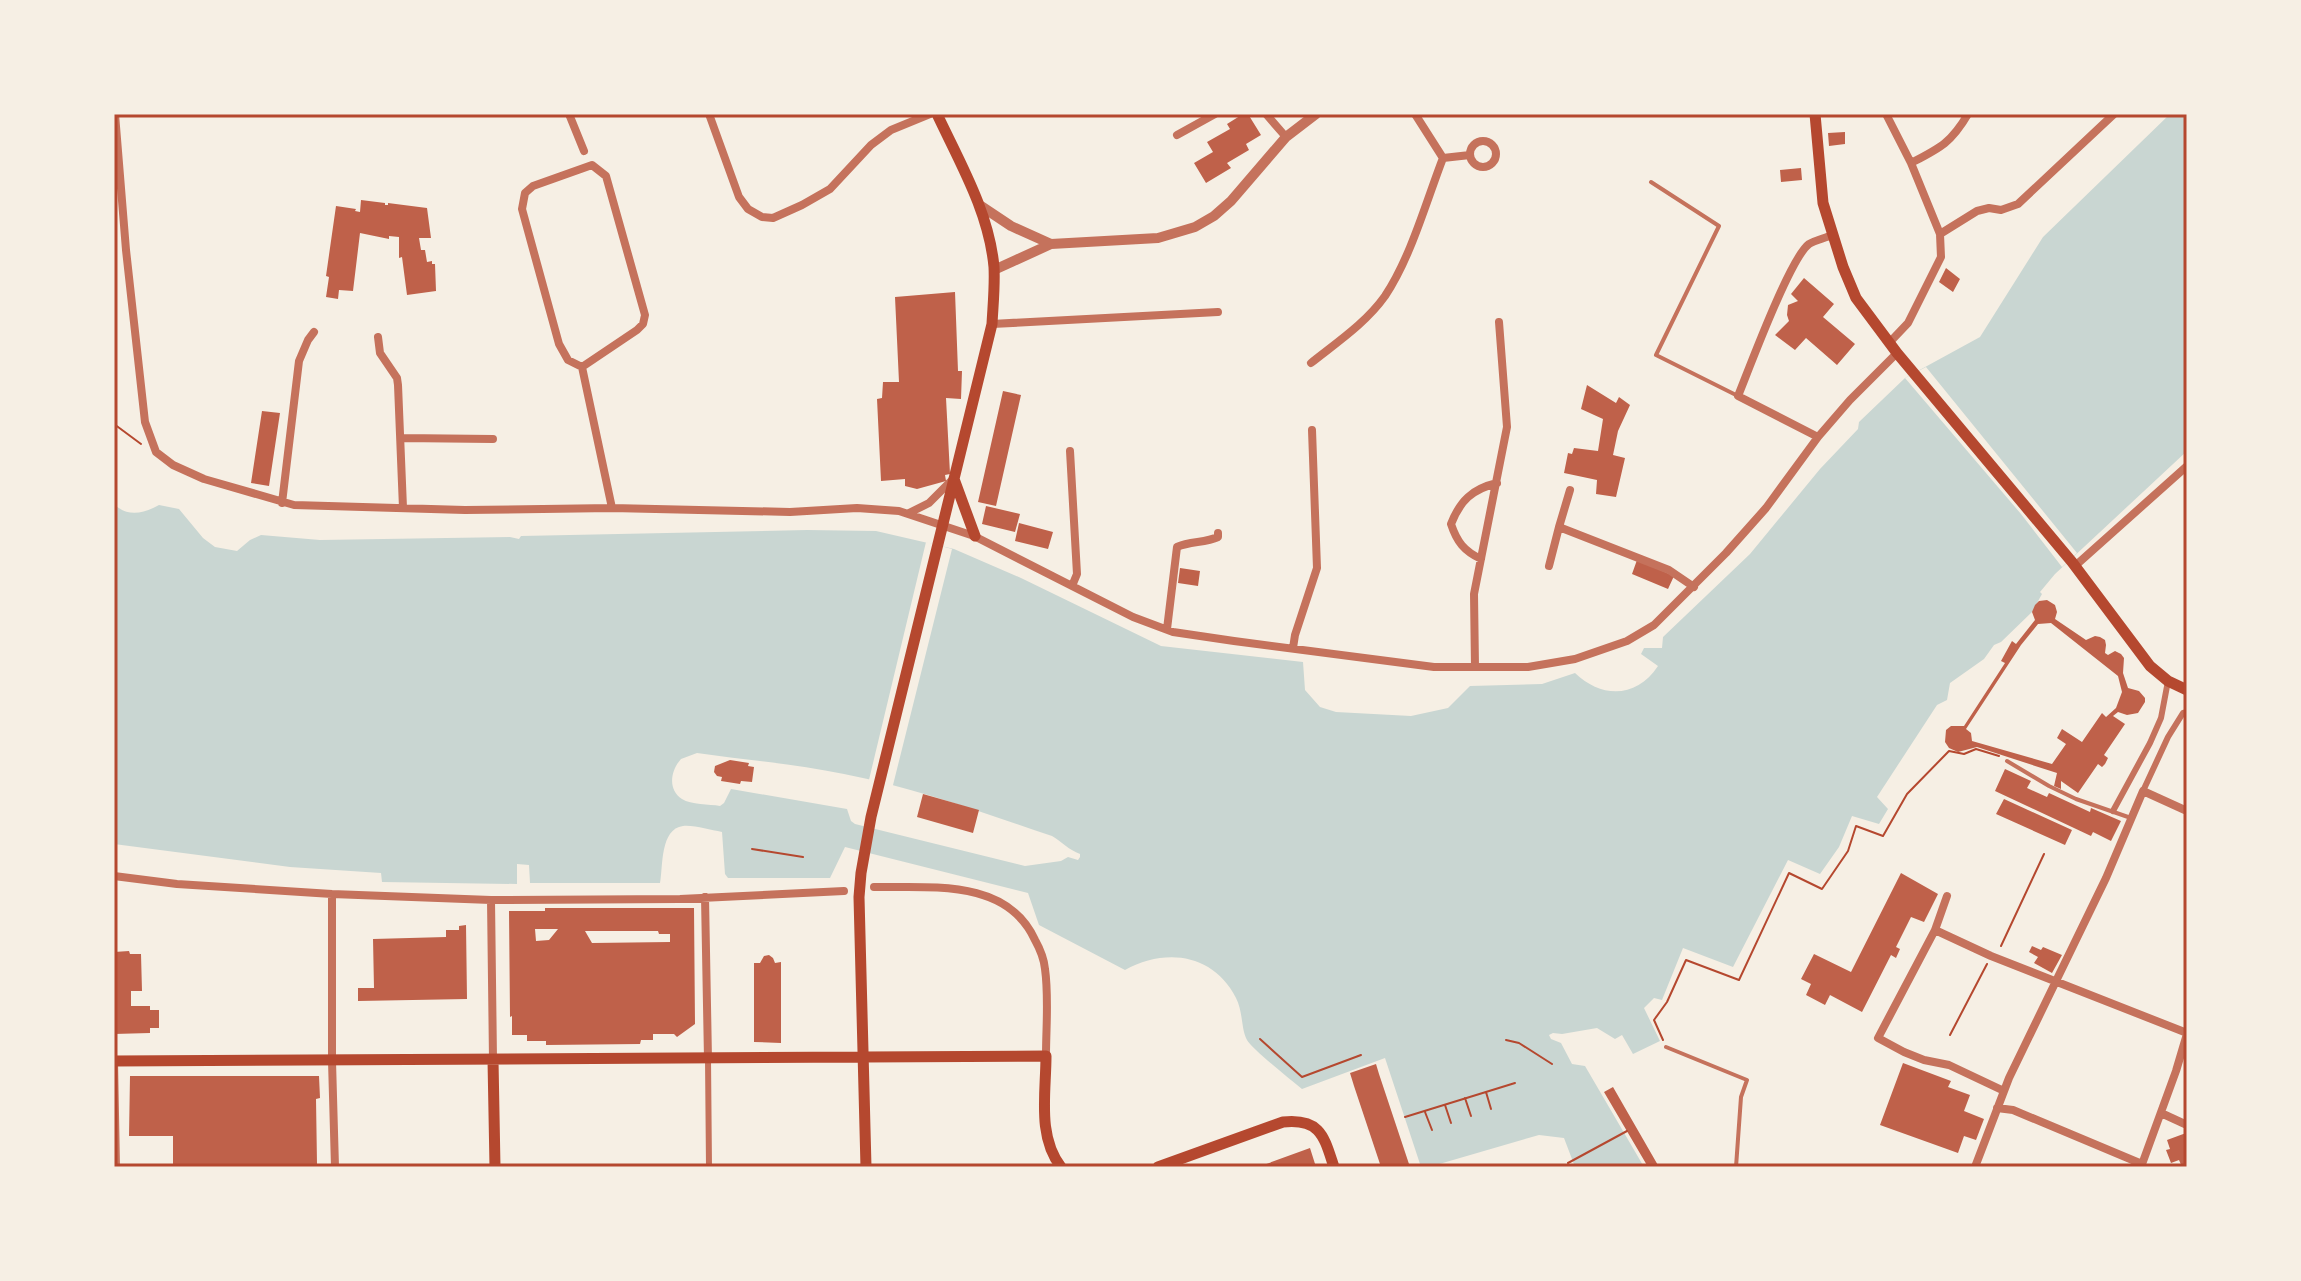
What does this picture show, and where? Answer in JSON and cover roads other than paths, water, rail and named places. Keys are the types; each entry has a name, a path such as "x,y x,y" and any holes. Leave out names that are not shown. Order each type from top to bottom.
{"main road":[{"path":"866,1167 859,897 861,873 871,817 992,324 994,270 981,206 937,114"},
{"path":"1815,114 1823,203 1856,298 1897,353 2073,564 2150,666 2168,681 2187,690"},
{"path":"954,478 975,536"},
{"path":"114,1061 1046,1056 1046,1136 1061,1167"},
{"path":"493,1060 495,1167"},
{"path":"1158,1167 1283,1122 1307,1122 1322,1133 1334,1167"}],"street":[{"path":"115,114 145,422 156,452 173,465 204,479 282,503 403,508 790,512 857,508 909,513 975,536 1133,617 1167,629 1234,641 1434,667 1528,667 1575,659 1627,641 1654,625 1694,587 1755,521 1850,400 1897,353"},
{"path":"569,114 584,151"},
{"path":"709,114 739,197 748,209 762,217 773,218 830,189 871,145 891,130 930,114"},
{"path":"1177,135 1215,114"},
{"path":"1266,114 1286,137"},
{"path":"994,270 1051,244 1158,238 1195,227 1231,201 1286,137 1316,114"},
{"path":"1415,114 1443,158"},
{"path":"1886,114 1911,163 1940,234 1941,257 1908,323 1889,343"},
{"path":"1911,163 1943,146 1956,134 1968,114"},
{"path":"1940,234 1977,211 1989,208 2001,210 2018,204 2114,114"},
{"path":"1443,158 1470,155"},
{"path":"1311,363 1358,326 1384,296 1405,255 1443,158"},
{"path":"592,165 606,176 645,315 643,324 637,330 582,367 568,360 559,344 522,209 525,193 533,186 592,165"},
{"path":"981,206 1011,226 1051,244"},
{"path":"1818,437 1738,396 1799,257 1809,244 1832,235"},
{"path":"992,324 1218,312"},
{"path":"1475,667 1474,594 1507,427 1499,322"},
{"path":"282,503 299,361 314,332"},
{"path":"378,337 383,360 397,378 403,508"},
{"path":"582,367 612,508"},
{"path":"1293,648 1317,568 1312,430"},
{"path":"401,438 493,439"},
{"path":"1070,451 1077,574 1072,586"},
{"path":"2073,564 2187,466"},
{"path":"909,513 929,503 954,478"},
{"path":"1481,559 1469,554 1457,540 1451,524 1458,505 1481,487 1497,483"},
{"path":"1549,566 1570,490"},
{"path":"1559,527 1669,570 1694,587"},
{"path":"1167,629 1178,543 1208,542 1218,537 1218,533"},
{"path":"2113,811 2161,718 2168,681"},
{"path":"1975,1167 2009,1078 2106,878 2168,737 2183,713 2187,712"},
{"path":"2143,791 2187,811"},
{"path":"114,876 177,884 332,894 491,900 705,897 844,891"},
{"path":"874,887 976,892 995,899 1017,914 1026,924 1042,955 1046,986 1046,1056"},
{"path":"332,894 335,1167"},
{"path":"1947,896 1935,930 1878,1038 1904,1052 1949,1065 2004,1091"},
{"path":"705,897 709,1167"},
{"path":"491,900 493,1060"},
{"path":"1935,930 1993,957 2187,1034 2142,1166 2013,1110 1997,1108"},
{"path":"114,1061 116,1167"},
{"path":"2161,1113 2187,1125"}],"lane":[{"path":"1651,182 1719,226 1656,355 1738,396"},
{"path":"2007,761 2076,799 2131,818"},
{"path":"1666,1047 1747,1080 1741,1097 1736,1167"}]}
